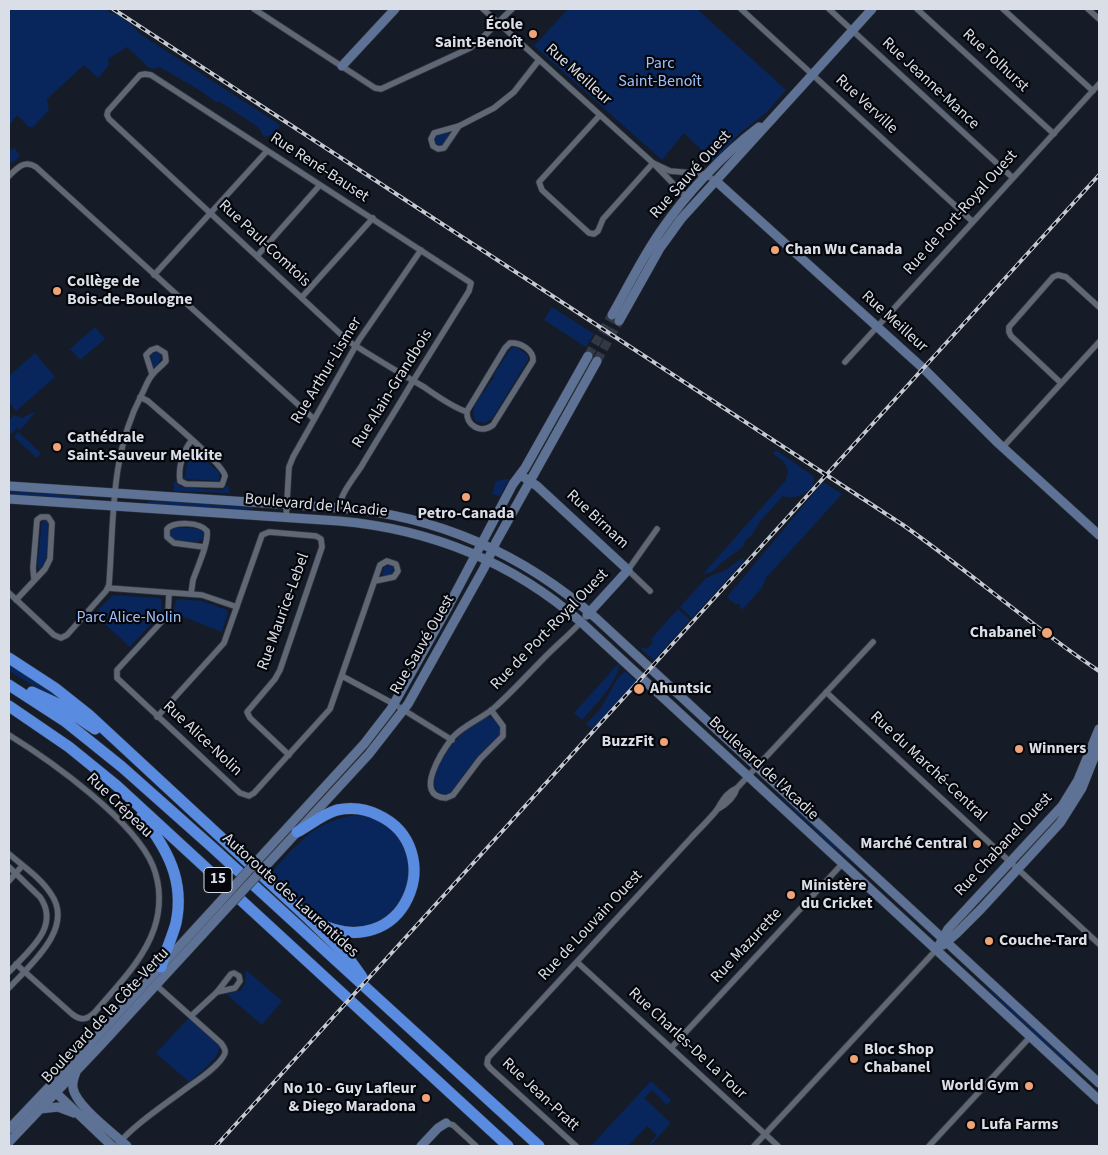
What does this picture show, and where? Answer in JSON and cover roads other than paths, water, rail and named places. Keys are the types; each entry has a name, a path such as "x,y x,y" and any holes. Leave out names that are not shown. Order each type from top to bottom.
{"highway":[{"path":"9,658 34,673 69,699 309,919 346,956 378,999"},
{"path":"9,683 58,704 120,746"},
{"name":"Autoroute des Laurentides","path":"9,683 61,718 117,762 538,1146"},
{"name":"15","path":"9,706 69,746 125,793 508,1146"},
{"path":"125,793 163,844 175,876 178,897 177,918 161,967"},
{"path":"297,832 334,811 348,809 368,811 384,818 400,831 408,844 414,865 412,886 406,902 394,916 379,927 364,932 346,933 328,928 309,919"}],"main road":[{"path":"342,66 395,9"},
{"name":"Rue Sauvé Ouest","path":"773,116 735,146 687,198 657,237 615,318 668,236 695,203 872,9"},
{"name":"Rue Meilleur","path":"716,181 935,379 1003,447 1099,535"},
{"name":"Rue Sauvé Ouest","path":"222,907 260,866 364,744 394,704 512,484 520,476 593,358 488,560 403,709 369,754 297,832 260,866"},
{"name":"Rue Birnam","path":"520,476 530,481 628,570"},
{"name":"Boulevard de l'Acadie","path":"9,486 287,504 382,513 410,518 441,527 493,548 521,562 550,581 590,612 1099,1083"},
{"name":"Boulevard de l'Acadie","path":"9,499 344,521 387,527 439,540 488,560 537,588 581,622 1099,1100"},
{"name":"Rue de Port-Royal Ouest","path":"581,622 628,570"},
{"name":"Rue Chabanel Ouest","path":"945,940 948,929 1066,800 1078,780 1099,729"},
{"name":"Rue Chabanel Ouest","path":"937,949 981,909 1050,835 1066,814 1084,784 1099,745"},
{"name":"Boulevard de la Côte-Vertu","path":"9,1129 55,1087 161,967 222,907"},
{"name":"Boulevard de la Côte-Vertu","path":"9,1142 40,1109 55,1087 76,1072 156,985 222,907"},
{"path":"76,1072 73,1082 74,1090 86,1109"},
{"path":"55,1087 86,1109 120,1142"},
{"path":"55,1087 77,1114 112,1146"},
{"path":"40,1109 58,1107 77,1114"},
{"path":"421,1146 438,1128 446,1123"}],"street":[{"path":"254,9 379,89 385,88 477,44 512,9"},
{"name":"Rue Meilleur","path":"483,9 652,163 687,198"},
{"name":"Rue Verville","path":"741,9 973,222"},
{"name":"Rue Jeanne-Mance","path":"829,9 1013,178"},
{"name":"Rue Tolhurst","path":"917,9 1054,134"},
{"path":"1003,9 1093,91"},
{"path":"1088,9 1099,19"},
{"path":"459,126 444,148 438,149 433,146 430,139 434,133 459,126 489,111 509,97 539,60"},
{"name":"Rue Paul-Comtois","path":"151,75 145,74 139,77 110,108 108,116 356,346 467,412 469,421 476,428 484,429 492,426 533,360 531,352 516,343 512,342 508,345 467,412"},
{"name":"Rue René-Bauset","path":"151,75 468,280 471,284"},
{"name":"Rue de Port-Royal Ouest","path":"846,362 1099,84"},
{"path":"600,115 539,182 542,190 589,233 594,234 598,231 603,219 652,163"},
{"path":"154,275 267,151"},
{"name":"Rue Meilleur","path":"652,163 670,171 702,173 716,181"},
{"path":"9,176 23,164 34,166 314,419"},
{"path":"257,256 320,185"},
{"path":"302,297 373,218"},
{"name":"Rue Arthur-Lismer","path":"286,518 290,462 356,346 421,250"},
{"path":"1062,383 1011,336 1009,332 1010,325 1052,278 1058,275 1066,277 1099,307"},
{"name":"Rue Alain-Grandbois","path":"339,508 342,497 470,289 471,284"},
{"path":"1003,447 1099,342"},
{"path":"9,593 54,635 62,638 67,635 105,593 108,588 120,449 140,397 152,374 158,371 166,359 164,352 158,348 150,350 146,355 152,374"},
{"path":"140,397 148,401 192,440 224,470 225,478 222,485 186,484 180,481 183,456 192,440"},
{"path":"16,600 47,567 50,559 52,523 48,517 41,517 37,520 33,568 34,580"},
{"path":"190,594 192,582 204,547 208,534 202,526 174,524 167,529 167,537 172,542 204,547"},
{"name":"Rue de Port-Royal Ouest","path":"628,570 657,529"},
{"name":"Rue Maurice-Lebel","path":"237,607 263,534 269,532 314,536 322,541 322,547 278,673 247,712 250,718 290,755"},
{"name":"Rue Birnam","path":"628,570 650,591"},
{"name":"Rue Alice-Nolin","path":"169,593 168,612 165,618 116,674 119,682 245,796 254,793 329,712 375,581"},
{"path":"108,588 206,596 237,607 222,646 158,717"},
{"name":"Rue de Port-Royal Ouest","path":"491,710 503,728 500,740 483,756 451,797 441,798 432,790 430,783 432,774 452,740 464,728 491,710 581,622"},
{"name":"Rue de Louvain Ouest","path":"487,1062 493,1053 717,810 730,791 737,788 873,642"},
{"path":"342,676 403,709 452,740"},
{"name":"Rue du Marché-Central","path":"826,692 1099,944"},
{"name":"Rue Crépeau","path":"9,735 67,776 125,828 145,852 156,876 158,886 159,910 156,925 148,943 133,966 88,1018 82,1019 72,1014 24,972"},
{"path":"9,854 47,888 56,901 58,918 52,938 9,988"},
{"name":"Rue Mazurette","path":"671,1048 842,863"},
{"path":"9,881 22,866"},
{"path":"9,868 40,897 47,910 47,922 42,934 9,972"},
{"name":"Rue Chabanel Ouest","path":"754,1146 937,949"},
{"name":"Rue Charles-De La Tour","path":"577,962 778,1146"},
{"path":"16,964 24,972"},
{"path":"120,1142 127,1134 203,1076 225,1053 221,1042 156,985"},
{"path":"191,1016 217,992"},
{"path":"929,1146 1030,1037"},
{"name":"Rue Jean-Pratt","path":"487,1062 490,1068 576,1146"},
{"path":"446,1123 453,1125 476,1146"}],"tunnel":[{"path":"588,356 612,315"},
{"path":"597,361 619,321"}],"railway":[{"path":"113,9 903,525 1049,636 1099,671"},
{"path":"216,1146 1099,175"}],"place":[{"name":"École Saint-Benoît","path":"533,34"},
{"name":"Chan Wu Canada","path":"775,250"},
{"name":"Collège de Bois-de-Boulogne","path":"57,291"},
{"name":"Cathédrale Saint-Sauveur Melkite","path":"57,447"},
{"name":"Petro-Canada","path":"466,497"},
{"name":"Chabanel","path":"1047,633"},
{"name":"Ahuntsic","path":"639,689"},
{"name":"BuzzFit","path":"664,742"},
{"name":"Winners","path":"1019,749"},
{"name":"Marché Central","path":"977,844"},
{"name":"Ministère du Cricket","path":"791,895"},
{"name":"Couche-Tard","path":"989,941"},
{"name":"Bloc Shop Chabanel","path":"854,1059"},
{"name":"World Gym","path":"1029,1086"},
{"name":"No 10 - Guy Lafleur & Diego Maradona","path":"426,1098"},
{"name":"Lufa Farms","path":"971,1125"}],"park label":[{"name":"Parc Saint-Benoît","path":"660,73"},
{"name":"Parc Alice-Nolin","path":"129,618"}]}
